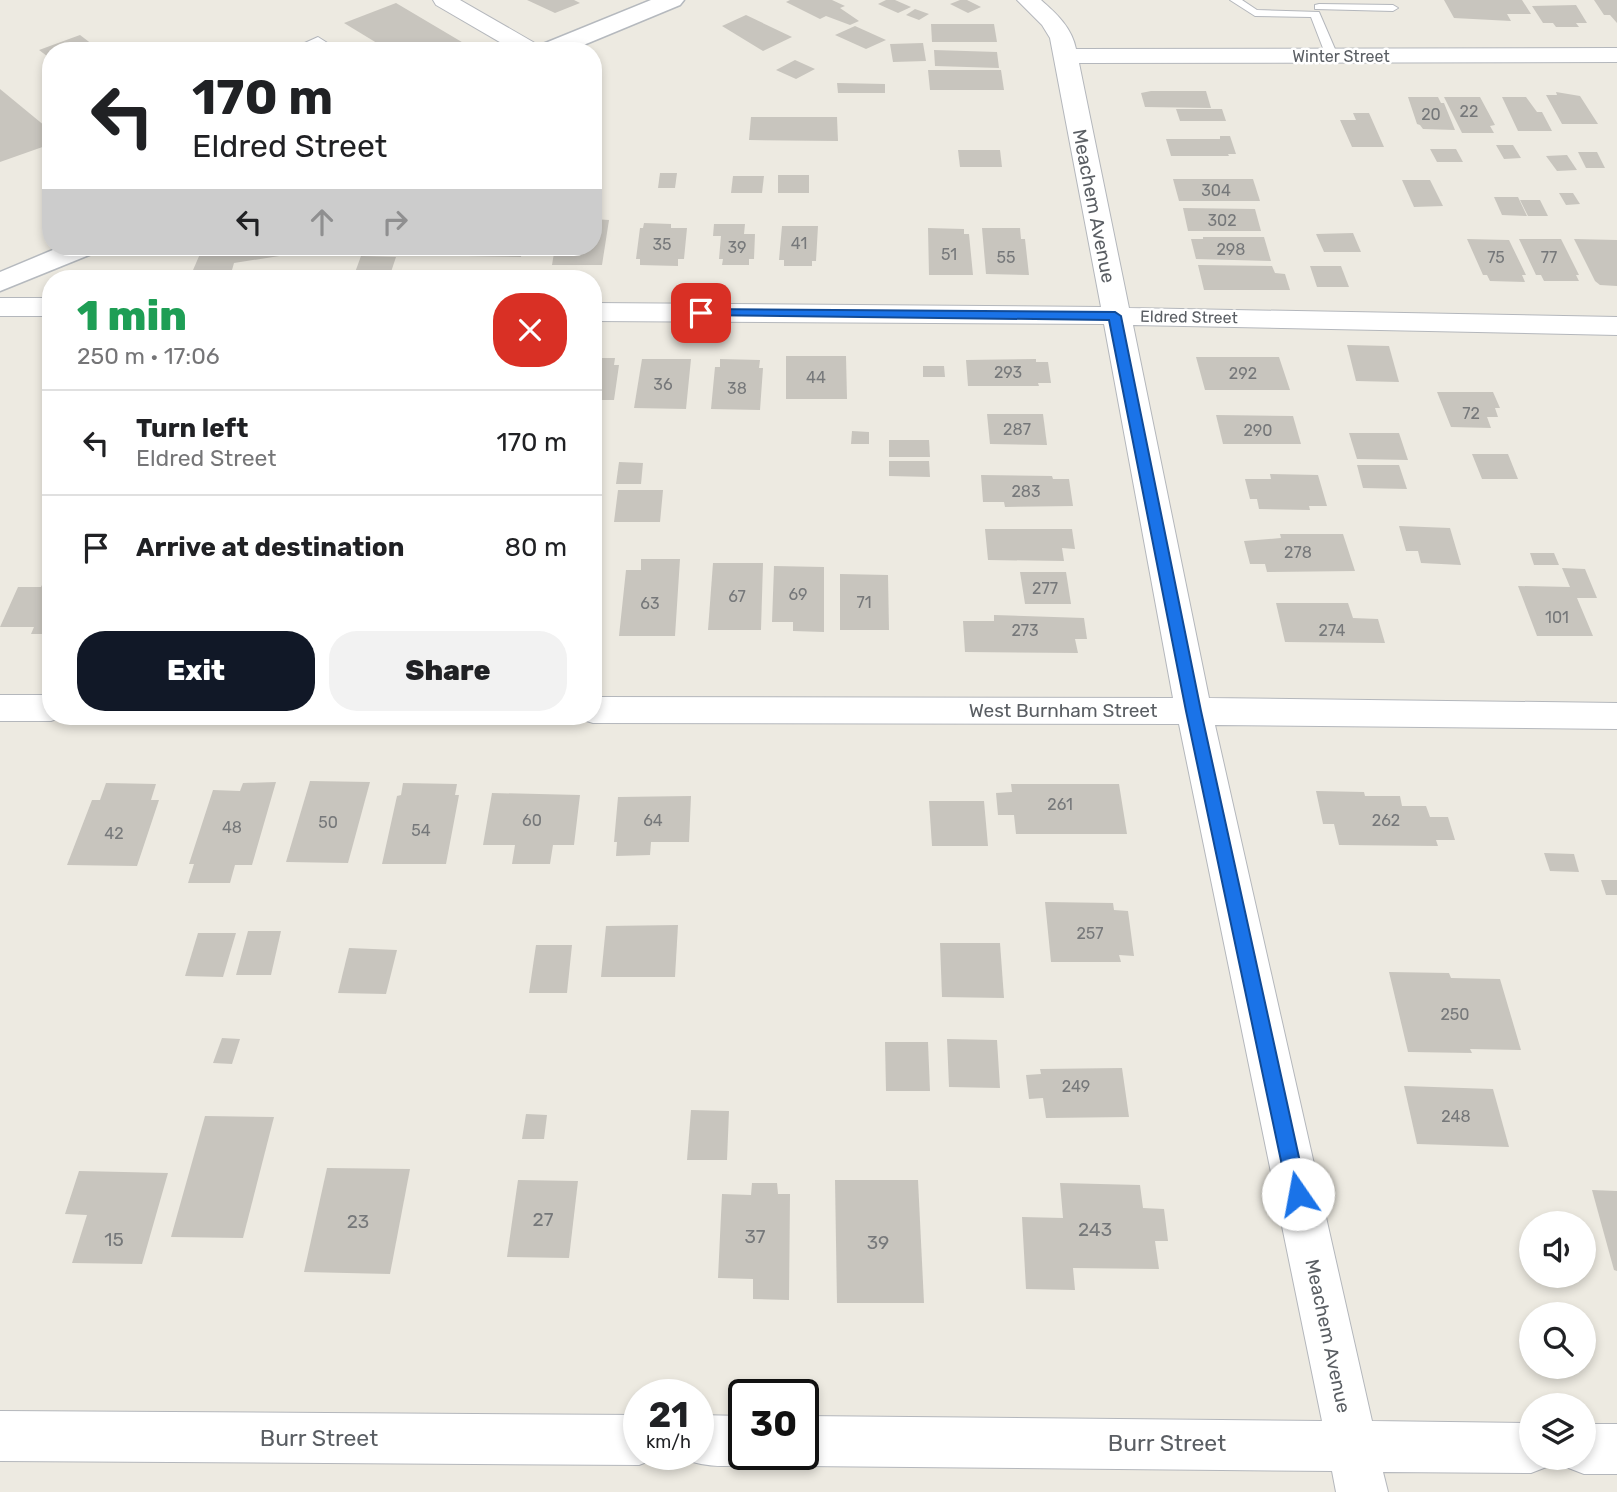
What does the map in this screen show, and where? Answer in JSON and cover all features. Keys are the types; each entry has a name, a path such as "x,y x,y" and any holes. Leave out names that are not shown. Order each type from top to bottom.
{"main road":[{"path":"569,42 672,0"},
{"path":"0,282 62,256"}],"street":[{"path":"444,0 516,42"},
{"name":"Meachem Avenue","path":"1028,0 1043,12 1058,30 1065,56 1194,711 1362,1492"},
{"name":"Winter Street","path":"1065,56 1617,55"},
{"path":"0,307 42,307"},
{"name":"Eldred Street","path":"602,312 1115,316 1617,326"},
{"path":"0,708 42,708"},
{"name":"West Burnham Street","path":"602,710 1194,711 1617,716"},
{"name":"Burr Street","path":"0,1436 623,1440"},
{"name":"Burr Street","path":"819,1441 1352,1444 1519,1448"},
{"path":"1596,1449 1617,1449"}],"lane":[{"path":"1235,0 1255,13 1319,7 1393,8"},
{"path":"1319,7 1332,55"}],"building":[{"path":"527,0 574,0 580,3 555,13"},
{"path":"832,0 845,6 840,8 859,21 850,25 826,16 820,19 786,2"},
{"path":"895,0 911,7 898,13 878,4"},
{"path":"967,0 981,7 968,13 950,4"},
{"path":"1444,0 1522,0 1531,14 1507,14 1511,21 1454,18"},
{"path":"1594,0 1617,0 1617,23 1610,15 1604,15"},
{"path":"396,3 462,42 375,42 344,23"},
{"path":"1576,5 1587,23 1576,23 1579,27 1556,27 1553,23 1543,23 1532,6"},
{"path":"915,9 929,14 919,20 906,15"},
{"path":"746,15 792,37 763,51 722,26"},
{"path":"931,24 994,24 997,42 932,42"},
{"path":"855,26 886,40 866,49 835,35"},
{"path":"80,35 89,42 61,42"},
{"path":"923,43 926,61 893,62 890,44"},
{"path":"934,50 997,52 999,68 935,66"},
{"path":"795,60 815,69 796,79 776,70"},
{"path":"928,70 1001,70 1004,90 930,90"},
{"path":"837,83 885,84 885,93 838,93"},
{"path":"0,89 42,124 42,147 0,162"},
{"path":"1206,91 1211,108 1145,107 1141,93"},
{"path":"1556,92 1580,96 1598,124 1562,124 1546,95 1557,95"},
{"path":"1408,97 1438,97 1441,103 1444,103 1455,130 1423,129 1417,124"},
{"path":"1444,97 1480,97 1495,125 1490,126 1494,133 1462,133"},
{"path":"1502,97 1526,97 1537,112 1542,112 1552,131 1518,131"},
{"path":"1176,109 1222,109 1226,121 1180,121"},
{"path":"1353,113 1369,113 1384,147 1352,147 1340,120 1356,120"},
{"path":"751,117 837,117 838,141 749,140"},
{"path":"1220,136 1230,136 1236,154 1171,156 1166,139 1220,139"},
{"path":"1496,145 1513,145 1521,158 1504,159"},
{"path":"1430,149 1456,149 1463,162 1437,162"},
{"path":"958,150 1000,150 1002,167 960,167"},
{"path":"1578,152 1597,152 1605,168 1586,168"},
{"path":"1567,155 1577,170 1557,171 1546,156"},
{"path":"660,173 677,173 675,188 658,188"},
{"path":"778,175 809,175 809,193 778,193"},
{"path":"733,176 764,176 762,193 731,193"},
{"path":"1173,179 1253,179 1260,201 1179,201"},
{"path":"1402,180 1430,180 1443,206 1414,207"},
{"path":"1559,193 1573,193 1580,204 1566,205"},
{"path":"1494,197 1518,197 1527,216 1502,215"},
{"path":"1520,200 1540,200 1548,216 1528,216"},
{"path":"1183,208 1255,209 1261,231 1188,231"},
{"path":"602,220 609,220 602,265 552,265 554,256 602,256"},
{"path":"644,223 671,224 671,228 687,228 684,259 678,259 678,266 640,265 640,259 636,259 640,228 643,228"},
{"path":"714,224 745,224 744,234 755,234 754,259 749,259 749,265 722,265 723,259 719,259 721,236 713,236"},
{"path":"782,226 818,226 816,261 812,261 812,266 784,266 784,260 779,260"},
{"path":"928,228 964,229 964,234 969,234 973,275 929,275"},
{"path":"982,228 1020,228 1021,239 1025,239 1029,275 986,274"},
{"path":"1353,233 1361,252 1324,252 1316,234"},
{"path":"1264,237 1271,261 1196,259 1191,239"},
{"path":"1467,239 1509,240 1526,275 1522,275 1525,282 1490,281 1487,275 1483,275"},
{"path":"1519,239 1561,239 1579,275 1576,275 1579,281 1544,281 1541,275 1536,275"},
{"path":"1574,239 1617,240 1617,286 1600,285 1595,281"},
{"path":"199,256 279,256 234,263 232,270 193,270"},
{"path":"361,256 396,257 392,270 356,270"},
{"path":"1198,265 1272,266 1275,273 1285,274 1290,290 1204,290"},
{"path":"1310,266 1341,266 1349,287 1317,287"},
{"path":"1347,345 1389,346 1399,382 1356,381"},
{"path":"786,356 846,356 847,399 786,399"},
{"path":"1196,357 1279,357 1290,390 1205,390"},
{"path":"602,358 615,358 614,365 619,365 614,400 602,400"},
{"path":"642,359 691,359 686,409 634,408"},
{"path":"720,359 760,360 759,368 763,368 760,410 711,409 715,367 720,367"},
{"path":"1036,359 1036,362 1048,362 1051,383 1038,383 1039,386 968,386 966,360"},
{"path":"923,366 944,366 945,377 923,377"},
{"path":"1437,392 1493,392 1500,408 1495,408 1498,417 1487,417 1491,428 1451,427"},
{"path":"987,414 1043,414 1047,445 990,444"},
{"path":"1216,415 1293,416 1301,444 1223,444"},
{"path":"852,431 869,432 869,444 851,444"},
{"path":"1349,433 1399,433 1408,460 1357,459"},
{"path":"889,440 929,440 930,457 889,457"},
{"path":"1472,454 1508,454 1518,479 1482,479"},
{"path":"889,461 929,461 930,477 889,476"},
{"path":"619,462 643,463 641,484 616,484"},
{"path":"1357,465 1399,465 1407,489 1363,488"},
{"path":"1270,474 1318,475 1327,506 1309,506 1310,510 1259,509 1257,499 1250,499 1245,479 1271,479"},
{"path":"981,475 1052,476 1053,479 1069,479 1073,506 1005,507 1004,502 983,502"},
{"path":"618,490 663,490 660,522 614,522"},
{"path":"1399,526 1450,528 1461,565 1421,563 1418,551 1406,551"},
{"path":"985,529 1072,529 1075,549 1062,548 1064,561 988,560"},
{"path":"1280,534 1343,534 1355,571 1267,572 1265,564 1250,564 1244,541 1281,538"},
{"path":"1530,553 1554,553 1559,565 1534,565"},
{"path":"641,559 680,559 675,636 619,636 626,570 641,570"},
{"path":"713,563 763,563 761,630 708,630"},
{"path":"774,566 824,567 824,632 793,631 793,622 772,622"},
{"path":"1562,568 1585,569 1597,598 1577,598 1593,636 1537,636 1518,586 1570,587"},
{"path":"1020,572 1066,572 1071,604 1025,604"},
{"path":"840,574 888,575 889,630 840,630"},
{"path":"42,585 42,634 31,634 34,627 0,627 18,587"},
{"path":"1276,603 1348,603 1353,618 1378,619 1385,643 1285,642"},
{"path":"994,615 1084,618 1087,639 1075,639 1078,653 965,652 963,621 994,621"},
{"path":"310,781 370,782 348,863 286,862"},
{"path":"276,782 252,865 235,865 230,883 188,883 194,864 189,864 213,790 240,791 243,783"},
{"path":"106,783 156,784 151,800 159,800 137,866 67,865 92,800 100,800"},
{"path":"403,783 457,784 455,795 459,795 446,864 382,864 397,796 401,795"},
{"path":"1011,784 1119,784 1127,834 1016,834 1014,815 998,815 996,793 1012,792"},
{"path":"1316,791 1400,796 1402,806 1426,806 1430,817 1448,817 1455,840 1436,840 1438,846 1339,845 1334,824 1323,824"},
{"path":"492,793 580,795 574,845 553,845 550,864 512,864 515,845 483,845"},
{"path":"691,796 689,842 651,842 650,855 616,856 617,842 614,842 618,797"},
{"path":"929,801 984,801 988,846 932,846"},
{"path":"1544,853 1574,854 1579,872 1550,871"},
{"path":"1601,880 1617,880 1617,895 1606,895"},
{"path":"1045,902 1113,903 1114,910 1128,911 1134,956 1119,955 1121,962 1051,962"},
{"path":"678,925 675,977 601,977 606,926"},
{"path":"248,931 281,931 271,975 236,975"},
{"path":"198,933 236,933 223,977 185,976"},
{"path":"940,943 1000,943 1004,998 942,997"},
{"path":"536,945 572,945 567,993 529,993"},
{"path":"349,948 397,950 386,994 338,993"},
{"path":"1389,972 1449,973 1451,978 1500,979 1521,1050 1470,1049 1472,1053 1408,1052"},
{"path":"222,1038 240,1039 232,1064 213,1063"},
{"path":"947,1039 997,1040 1000,1088 949,1087"},
{"path":"885,1042 928,1042 930,1091 886,1091"},
{"path":"1122,1068 1129,1117 1046,1118 1043,1098 1029,1099 1026,1075 1041,1074 1040,1069"},
{"path":"1404,1086 1493,1089 1509,1147 1417,1144"},
{"path":"691,1110 729,1111 727,1160 687,1160"},
{"path":"526,1114 547,1115 544,1139 522,1139"},
{"path":"205,1116 274,1117 243,1238 171,1237"},
{"path":"327,1168 410,1169 390,1274 304,1272"},
{"path":"79,1171 168,1173 142,1264 72,1263 87,1215 65,1214"},
{"path":"518,1180 578,1181 569,1258 507,1257"},
{"path":"835,1180 918,1180 924,1303 837,1303"},
{"path":"752,1183 777,1183 778,1194 790,1194 789,1300 753,1299 753,1279 718,1278 722,1194 751,1195"},
{"path":"1060,1183 1140,1185 1143,1208 1164,1209 1168,1241 1155,1241 1159,1269 1073,1268 1075,1290 1026,1289 1022,1217 1063,1218"},
{"path":"1592,1190 1617,1191 1617,1271 1614,1270"}],"route":[{"path":"701,313 1115,316 1194,711 1298,1194"}]}
